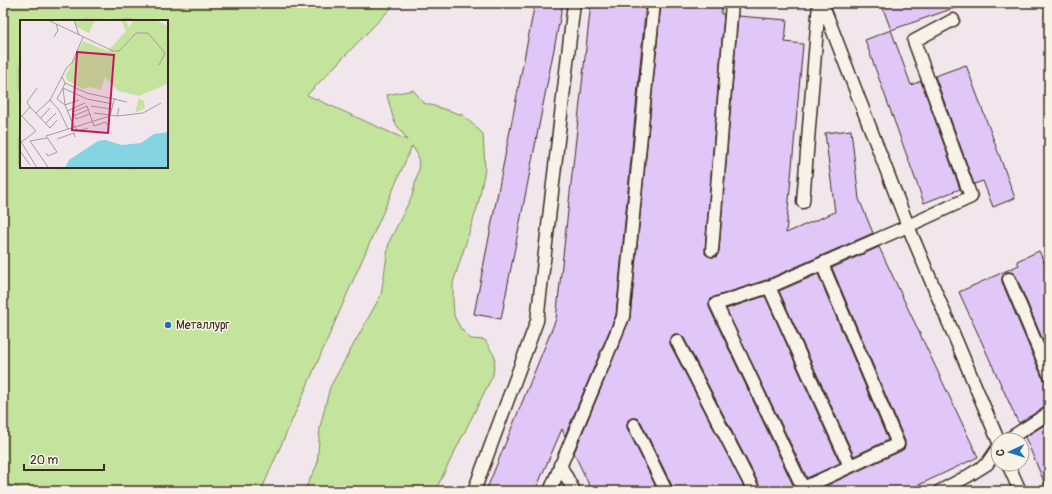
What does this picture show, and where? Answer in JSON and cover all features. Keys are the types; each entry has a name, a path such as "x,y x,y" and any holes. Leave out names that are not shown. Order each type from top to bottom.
{"lane":[{"path":"474,491 537,321 574,3"},
{"path":"550,491 623,317 654,3"},
{"path":"712,250 732,3"},
{"path":"803,202 821,3"},
{"path":"821,3 908,226 995,432"},
{"path":"822,264 898,444 800,490 716,304 769,287 971,197 914,41 953,20"},
{"path":"1009,279 1049,374"},
{"path":"769,287 850,466"},
{"path":"677,341 754,491"},
{"path":"1019,432 1049,413"},
{"path":"634,424 666,491"},
{"path":"940,491 968,476 987,464 990,460"},
{"path":"560,465 574,491"},
{"path":"1012,472 1020,491"}],"green space":[{"name":"Металлург","path":"3,3 396,3 307,95 407,140 394,121 387,95 413,90 424,103 463,115 483,134 485,169 478,205 453,283 453,300 454,316 461,329 471,339 485,340 495,357 493,375 435,491 303,491 317,465 320,427 330,387 381,295 389,242 412,196 419,169 418,155 412,146 261,491 25,491 3,482"}],"building":[{"path":"535,3 563,3 501,319 474,314"},
{"path":"591,3 646,3 616,315 565,436 562,429 535,491 486,491 556,319"},
{"path":"661,3 722,3 721,14 724,14 705,254 716,257 719,251 738,16 787,20 785,42 803,44 786,233 835,212 825,133 851,130 859,199 873,233 766,280 714,297 709,303 709,307 793,485 790,491 761,491 761,488 684,338 678,334 674,334 671,337 670,344 746,491 673,491 673,488 641,422 635,418 628,420 627,428 658,491 592,491 574,453 630,318"},
{"path":"881,3 960,3 960,6 891,30"},
{"path":"891,30 911,85 921,81 960,189 924,203 865,40"},
{"path":"966,65 1015,198 993,207 983,181 974,184 935,76"},
{"path":"879,247 978,457 906,491 815,491 904,449 905,441 832,268"},
{"path":"1039,251 1049,273 1049,355 1016,276 1013,273 1006,272 1002,278 1002,282 1042,377 1049,381 1049,406 1019,423 959,292 1019,265 1017,261"},
{"path":"818,274 888,440 854,456 779,291"},
{"path":"765,296 840,463 807,478 726,309"},
{"path":"1046,424 1049,431 1049,491 1030,449 1030,434"}],"place":[{"name":"Металлург","path":"168,325"}]}
